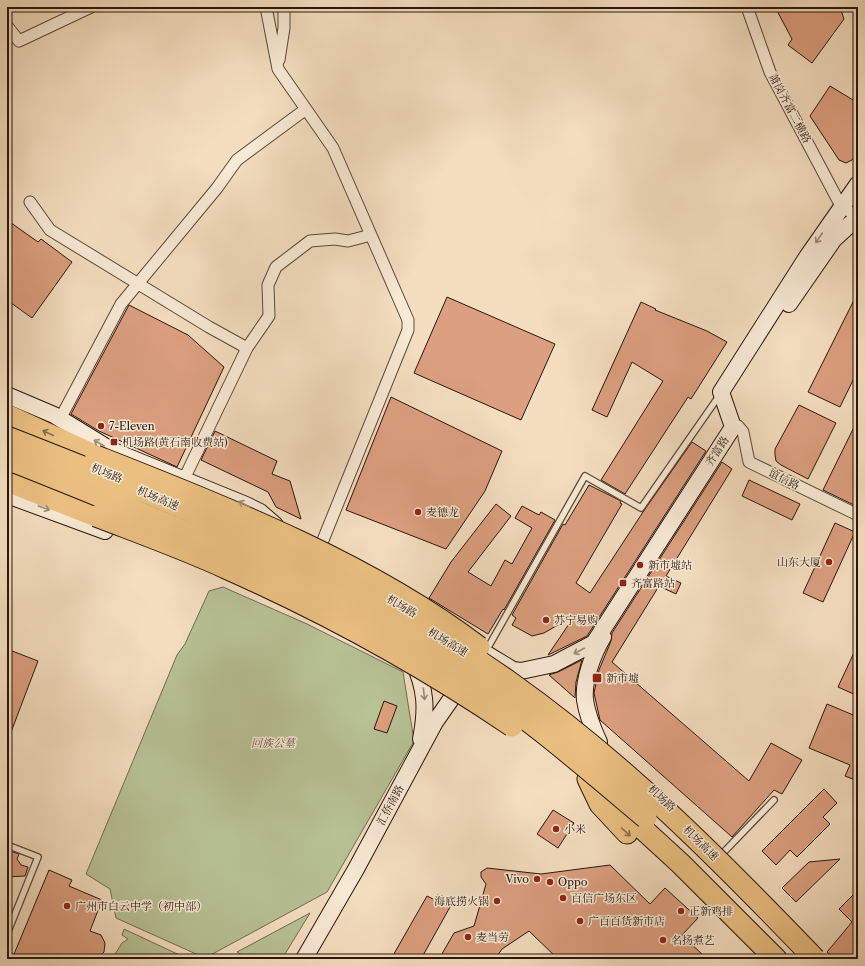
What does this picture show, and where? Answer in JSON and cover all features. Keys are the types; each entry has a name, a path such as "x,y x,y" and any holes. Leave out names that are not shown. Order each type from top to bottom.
{"highway":[{"path":"7,415 96,456 257,523 350,567 404,596 447,624 488,654 616,764"},
{"name":"机场路","path":"7,432 182,503 315,561 386,597 437,626 481,654 599,742 676,811 722,855 823,959"},
{"name":"机场高速","path":"7,437 208,519 281,552 397,612 490,668 551,712 616,764 676,818 815,959"},
{"name":"机场高速","path":"7,459 125,506 244,557 322,594 396,634 466,677 535,726 646,818 693,863 777,958"},
{"path":"7,463 243,561 341,609 405,645 467,684 536,736 588,779 600,804 619,826 679,879 690,887 719,900 777,958"},
{"path":"7,481 226,568 314,610 396,653 464,694 521,732 591,784 646,818"}],"main road":[{"path":"725,394 807,256 858,184"},
{"path":"725,394 834,239 858,217"},
{"name":"齐富路","path":"725,394 736,427"},
{"path":"7,396 60,419 111,450 226,495 260,512 277,527 291,550"},
{"name":"齐富路","path":"481,654 513,670 521,671 549,666 594,643 736,427"},
{"name":"齐富路","path":"599,742 585,700 586,682 599,644 626,598 736,427"},
{"path":"7,495 188,562 209,565 243,561"},
{"path":"405,645 421,679 424,690 425,714 420,749"},
{"name":"汇侨南路","path":"304,959 356,869 420,749 448,702 467,684 482,666 481,654"},
{"name":"汇侨南路","path":"315,959 467,684"}],"street":[{"path":"7,26 19,41 91,7"},
{"path":"266,7 278,69 333,148 408,320 408,330 315,561"},
{"path":"278,69 284,28 284,7"},
{"name":"萧岗齐富二横路","path":"747,7 770,72 841,206"},
{"path":"60,419 120,304 217,188 237,160 306,109"},
{"path":"30,202 50,230 209,327 247,348"},
{"path":"841,206 858,217"},
{"path":"184,479 247,348 269,316 268,285 276,267 310,241 335,239 348,240 371,235"},
{"name":"谊信路","path":"736,427 743,432 749,462 858,515"}],"lane":[{"path":"481,654 585,476 641,508 725,394"},
{"path":"722,855 774,800"},
{"path":"7,845 38,857 7,934"}],"green space":[{"name":"回族公墓","path":"223,587 307,624 403,672 414,741 327,892 205,958 116,918 110,889 86,874 177,655 185,644 209,591"},
{"path":"310,913 282,959 249,959 237,952"},
{"path":"124,929 188,959 112,959 122,943 128,939 122,935"}],"building":[{"path":"775,7 840,7 844,19 812,63 788,45 792,39"},
{"path":"830,86 858,103 858,151 852,160 846,163 839,160 810,116"},
{"path":"7,220 38,242 41,239 72,262 32,318 7,300 7,289 12,283 7,280"},
{"path":"858,292 858,370 840,407 808,392"},
{"path":"447,297 555,344 521,420 414,373"},
{"path":"641,302 656,309 655,310 707,331 727,342 691,399 688,397 625,494 601,480 663,381 632,362 607,417 592,410"},
{"path":"129,305 188,335 224,367 177,467 99,431 71,414"},
{"path":"391,397 502,451 485,491 446,549 346,510"},
{"path":"799,405 836,423 808,479 781,465 776,461 775,455 775,449"},
{"path":"858,419 858,497 854,505 823,490"},
{"path":"215,431 277,461 272,474 290,481 301,519 276,507 268,492 201,460"},
{"path":"692,442 706,451 587,636 548,655 575,615 544,633 532,636 512,625 516,618 512,615 563,524 565,525 589,485 621,501 620,503 622,504 576,583 590,593 643,512"},
{"path":"722,462 732,469 666,576 681,583 676,594 659,586 612,662 749,781 771,743 802,760 782,794 774,790 732,837 600,720 594,693 599,670 611,641 612,633"},
{"path":"749,480 800,504 792,520 742,496"},
{"path":"496,504 511,516 468,572 491,586 505,560 512,564 532,528 515,518 522,506 539,515 541,512 555,520 504,610 503,609 488,634 429,598 451,562"},
{"name":"山东大厦","path":"835,523 855,532 823,602 803,593"},
{"path":"858,644 858,696 838,687"},
{"path":"7,649 38,661 8,740 7,740"},
{"path":"582,660 576,682 575,698 549,675"},
{"path":"384,701 397,706 387,733 374,729"},
{"path":"827,704 858,717 858,781 845,776 850,765 809,748"},
{"path":"824,789 837,803 823,817 830,824 797,857 790,850 776,865 762,851"},
{"name":"小米","path":"553,810 574,823 558,848 537,834"},
{"path":"7,850 19,854 17,859 21,865 28,867 25,876 7,877"},
{"path":"840,859 796,902 782,888 809,862"},
{"name":"百信广场东区","path":"610,865 650,904 665,888 698,918 682,935 707,959 558,959 529,931 502,949 495,959 439,959 454,933 474,926 486,884 481,877 481,872 487,868 541,874"},
{"path":"49,870 72,880 69,886 102,900 90,931 101,935 105,943 104,952 97,959 85,959 79,956 77,959 12,959"},
{"path":"858,890 858,959 835,959 827,952 852,922 839,909"},
{"path":"437,895 446,897 451,903 450,907 421,959 391,959 427,896 433,899"}],"place":[{"name":"7-Eleven","path":"101,426"},
{"name":"机场路(黄石南收费站)","path":"114,442"},
{"name":"麦德龙","path":"418,512"},
{"name":"山东大厦","path":"829,562"},
{"name":"新市墟站","path":"640,565"},
{"name":"齐富路站","path":"623,583"},
{"name":"苏宁易购","path":"546,620"},
{"name":"新市墟","path":"597,678"},
{"name":"小米","path":"556,829"},
{"name":"Vivo","path":"537,879"},
{"name":"Oppo","path":"550,882"},
{"name":"百信广场东区","path":"563,898"},
{"name":"海底捞火锅","path":"497,901"},
{"name":"广州市白云中学（初中部）","path":"67,906"},
{"name":"正新鸡排","path":"681,911"},
{"name":"广百百货新市店","path":"580,921"},
{"name":"麦当劳","path":"468,937"},
{"name":"名扬煮艺","path":"663,940"}]}
